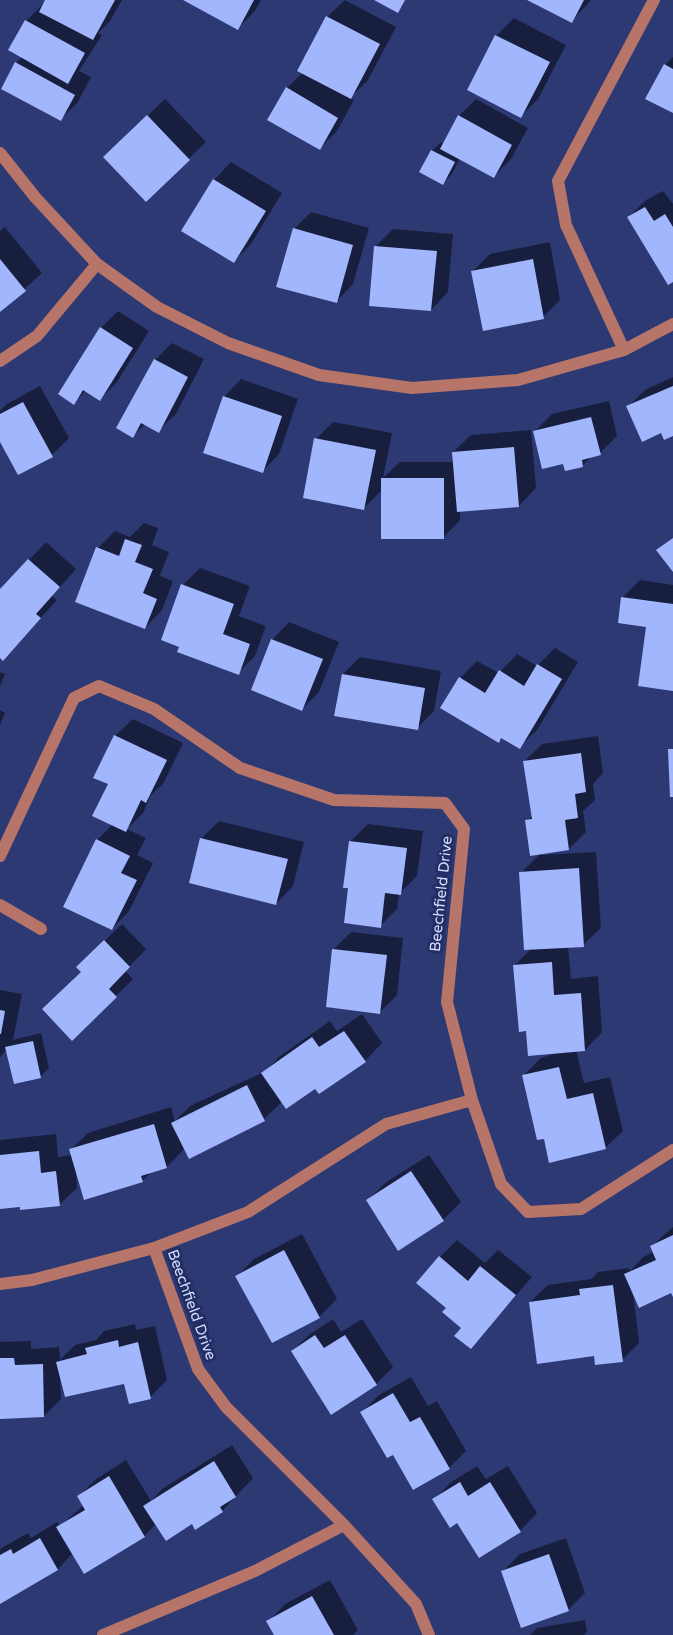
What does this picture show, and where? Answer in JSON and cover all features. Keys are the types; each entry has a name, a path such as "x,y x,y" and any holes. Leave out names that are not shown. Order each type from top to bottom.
{"street":[{"path":"624,350 566,225 558,181 654,0"},
{"path":"0,153 34,197 97,264 157,307 228,343 319,375 412,388 518,380 624,350 673,324"},
{"path":"0,361 38,336 97,264"},
{"name":"Beechfield Drive","path":"0,856 74,698 99,686 154,709 240,768 334,800 445,803 464,829 447,1002 472,1100 501,1184 528,1212 581,1209 673,1150"},
{"path":"0,904 41,929"},
{"name":"Beechfield Drive","path":"429,1635 416,1604 344,1525 226,1407 198,1369 154,1248 248,1212 386,1124 472,1100"},
{"path":"0,1284 32,1280 154,1248"},
{"path":"103,1635 255,1571 344,1525"}],"building":[{"path":"45,0 115,0 93,40 39,12"},
{"path":"183,0 254,0 238,30"},
{"path":"374,0 405,0 398,13"},
{"path":"527,0 584,0 572,23"},
{"path":"326,16 380,44 351,99 297,71"},
{"path":"25,20 85,53 68,84 8,50"},
{"path":"495,35 550,62 521,118 467,90"},
{"path":"15,62 75,95 61,121 1,89"},
{"path":"664,64 673,69 673,113 645,99"},
{"path":"286,87 338,118 320,150 267,120"},
{"path":"147,115 190,160 146,202 103,157"},
{"path":"458,115 512,145 494,178 440,149"},
{"path":"431,150 455,162 443,185 419,172"},
{"path":"213,179 266,211 234,263 181,231"},
{"path":"645,207 654,221 665,214 673,227 673,282 668,285 627,217"},
{"path":"293,228 353,245 337,303 276,287"},
{"path":"374,246 437,251 431,311 369,306"},
{"path":"0,259 26,291 0,312"},
{"path":"533,259 544,319 483,331 471,271"},
{"path":"100,327 133,348 100,401 83,390 74,405 58,394"},
{"path":"154,359 188,377 159,433 141,423 133,438 116,428"},
{"path":"673,386 673,436 664,440 661,433 642,442 626,406"},
{"path":"223,396 282,416 263,473 203,453"},
{"path":"23,402 53,457 18,475 0,442 0,414"},
{"path":"591,417 601,455 582,460 583,467 565,471 563,464 542,469 533,431"},
{"path":"314,438 376,450 364,510 303,498"},
{"path":"514,447 519,507 457,512 452,452"},
{"path":"381,478 444,478 444,539 381,539"},
{"path":"673,538 673,572 656,550"},
{"path":"125,539 142,545 135,562 153,569 143,593 157,599 145,629 75,602 96,547 119,556"},
{"path":"28,559 60,587 36,614 41,618 3,661 0,658 0,589"},
{"path":"181,584 234,604 223,634 250,644 239,675 177,652 179,647 161,640"},
{"path":"621,597 673,604 673,691 638,686 646,627 618,623"},
{"path":"271,639 323,659 302,711 251,690"},
{"path":"537,664 562,679 520,749 501,738 499,743 440,708 459,677 485,693 499,670 524,686"},
{"path":"342,674 425,688 418,730 334,716"},
{"path":"114,735 167,760 146,803 141,800 126,832 92,816 108,784 93,778"},
{"path":"668,749 673,749 673,797 670,797"},
{"path":"581,753 586,792 575,794 578,818 565,820 569,850 530,856 525,820 532,819 523,761"},
{"path":"200,838 288,859 276,905 189,883"},
{"path":"96,839 130,856 121,873 137,880 112,930 63,907"},
{"path":"349,841 407,848 401,895 385,893 381,928 344,923 348,888 343,888"},
{"path":"579,868 584,947 524,950 519,872"},
{"path":"104,940 130,967 109,989 117,997 72,1041 42,1009 81,972 76,967"},
{"path":"332,949 387,955 380,1014 326,1007"},
{"path":"552,962 554,995 581,993 585,1051 528,1056 526,1031 519,1032 513,965"},
{"path":"0,1010 5,1011 1,1034 0,1034"},
{"path":"344,1031 366,1062 319,1094 315,1089 286,1109 261,1073 312,1037 319,1047"},
{"path":"33,1041 41,1078 14,1084 5,1047"},
{"path":"559,1067 567,1099 593,1093 606,1149 549,1163 544,1139 537,1140 522,1075"},
{"path":"247,1085 265,1121 189,1159 171,1123"},
{"path":"154,1124 167,1168 141,1176 143,1182 84,1200 69,1149"},
{"path":"39,1151 41,1173 56,1171 60,1206 20,1210 20,1207 0,1209 0,1155"},
{"path":"411,1171 444,1221 398,1251 366,1200"},
{"path":"673,1235 673,1297 671,1293 639,1308 624,1274 656,1260 650,1246"},
{"path":"284,1250 320,1318 272,1343 235,1276"},
{"path":"439,1256 468,1281 480,1266 516,1295 471,1349 454,1336 461,1328 442,1312 446,1308 416,1283"},
{"path":"613,1285 623,1362 595,1365 594,1356 537,1364 529,1302 580,1295 579,1289"},
{"path":"315,1335 324,1348 345,1335 377,1385 331,1415 291,1351"},
{"path":"118,1340 119,1347 138,1342 151,1399 129,1404 124,1384 65,1397 56,1362 87,1354 85,1348"},
{"path":"0,1358 14,1358 15,1365 43,1364 44,1417 0,1419"},
{"path":"393,1393 410,1422 420,1417 450,1469 413,1490 393,1455 387,1458 360,1412"},
{"path":"214,1461 236,1497 220,1507 223,1512 195,1530 192,1524 166,1541 143,1506"},
{"path":"109,1476 145,1537 84,1574 56,1527 85,1510 77,1496"},
{"path":"460,1482 468,1496 490,1482 521,1532 479,1558 457,1523 450,1528 432,1499"},
{"path":"40,1538 58,1570 0,1604 0,1555 11,1549 13,1554"},
{"path":"549,1554 569,1611 521,1628 501,1571"},
{"path":"312,1596 334,1635 274,1635 266,1621"}]}
